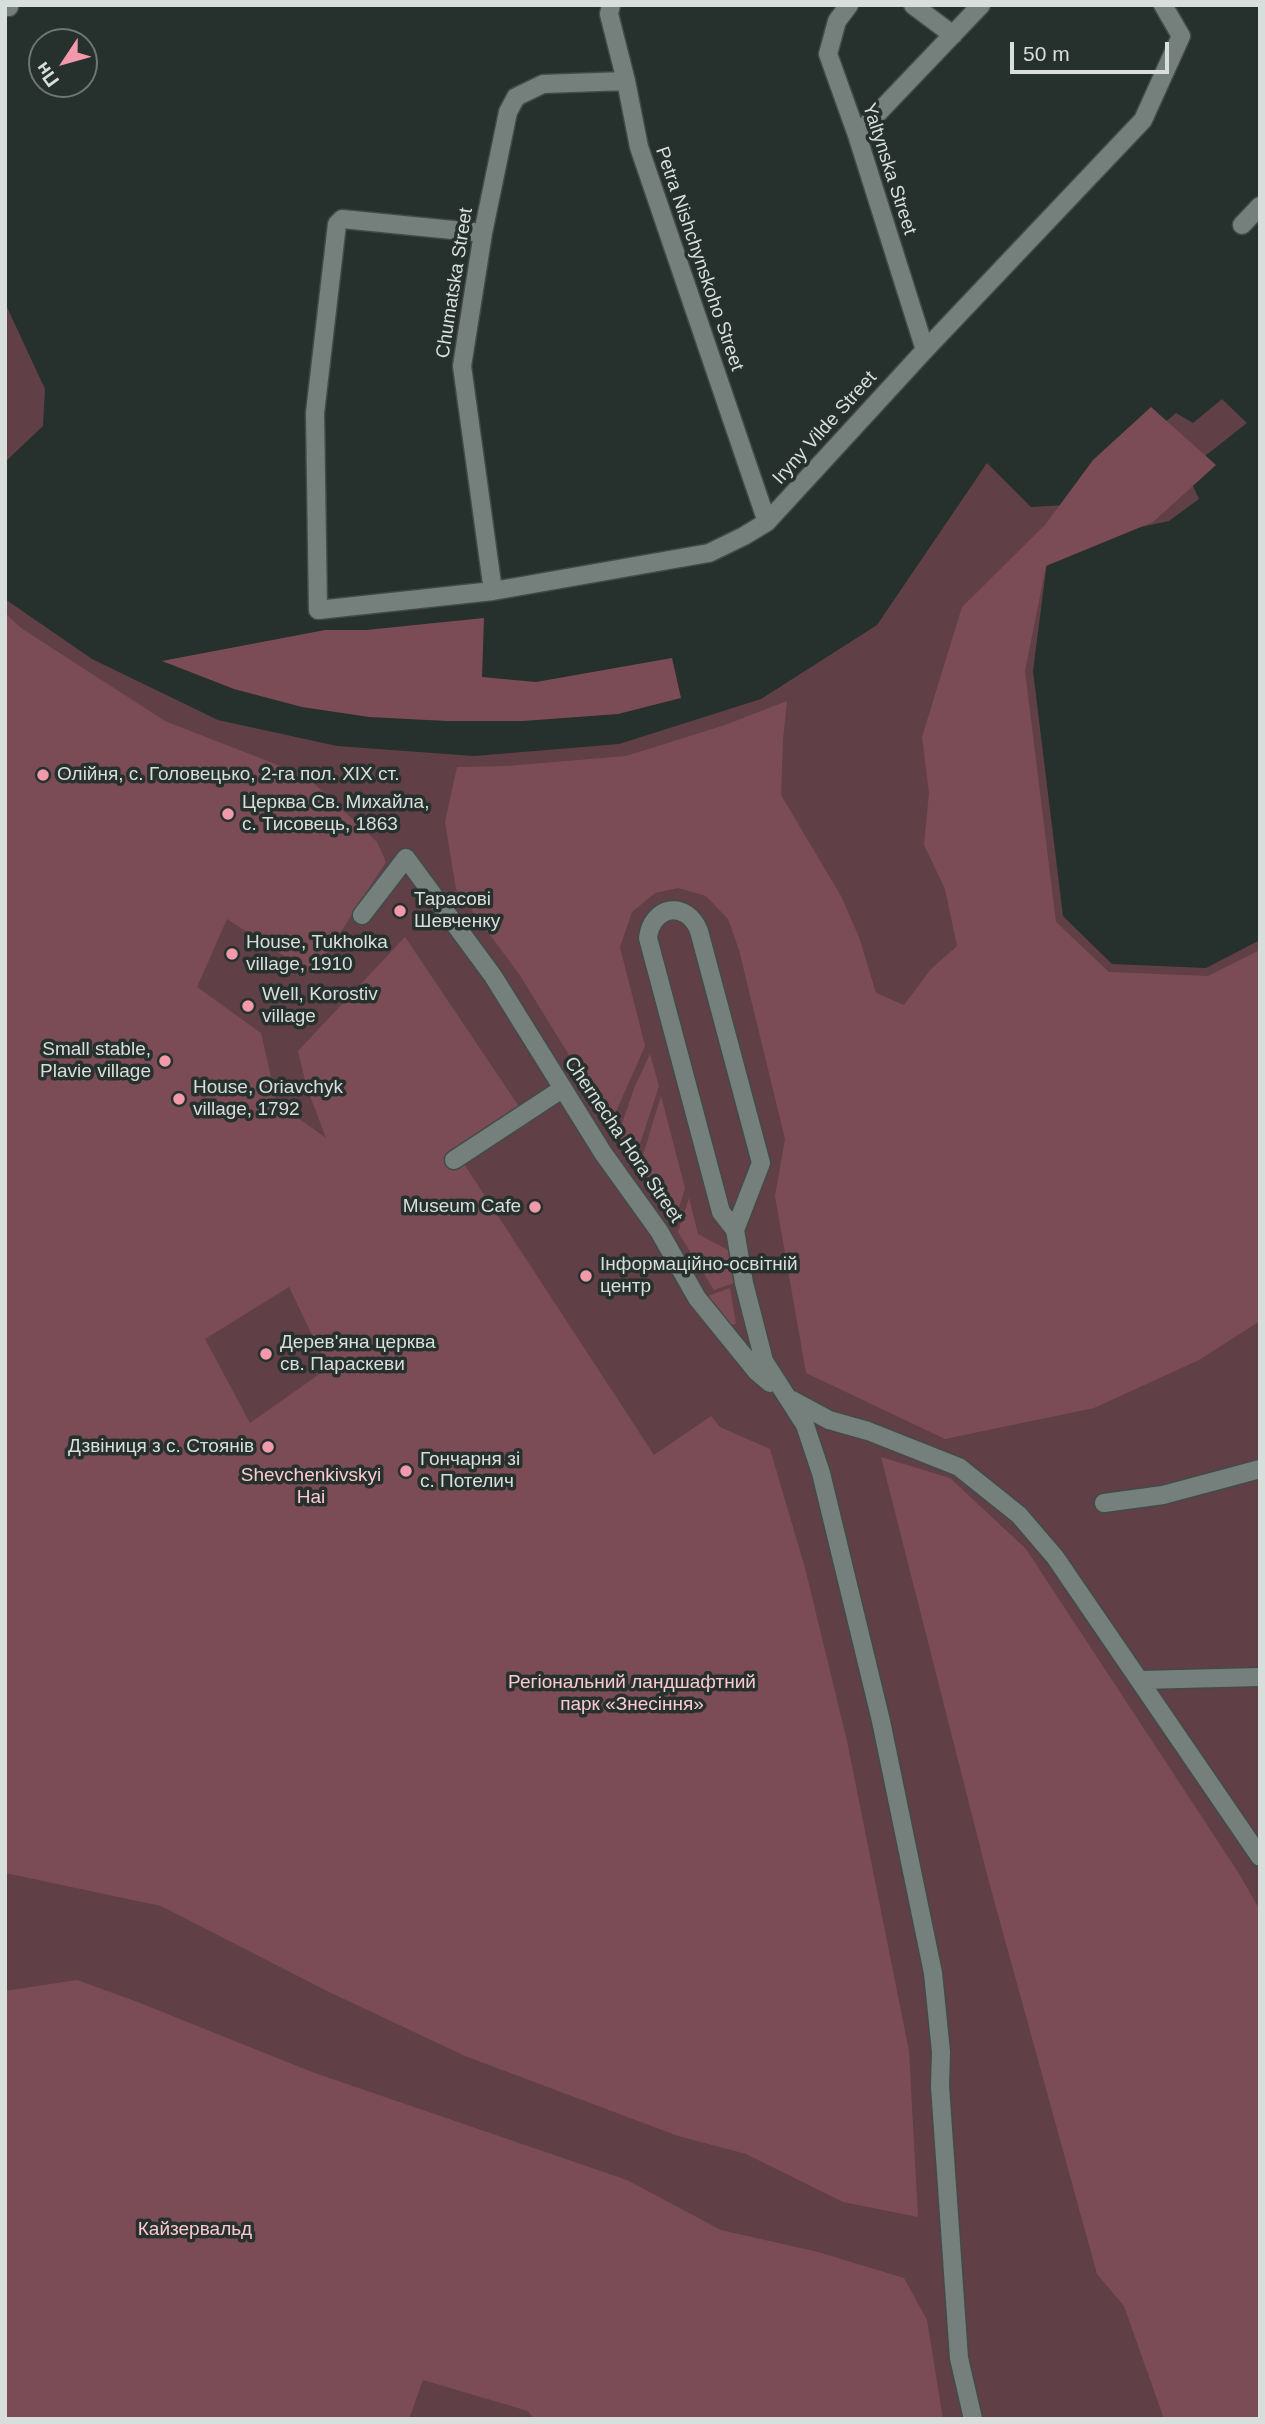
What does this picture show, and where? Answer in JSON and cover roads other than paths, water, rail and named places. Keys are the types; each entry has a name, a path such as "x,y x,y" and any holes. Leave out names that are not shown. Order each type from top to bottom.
{"street":[{"name":"Petra Nishchynskoho Street","path":"611,5 609,15 639,147 767,522"},
{"name":"Yaltynska Street","path":"849,5 837,21 828,54 857,135 925,350"},
{"path":"913,5 953,35"},
{"path":"857,135 981,5"},
{"name":"Iryny Vilde Street","path":"482,233 342,219 337,225 316,414 318,610 493,591 709,552 767,522 925,350 1143,120 1181,36 1163,5"},
{"name":"Chumatska Street","path":"493,591 463,366 482,233 508,112 516,97 543,84 626,81"},
{"path":"1242,225 1260,206"},
{"name":"Chernecha Hora Street","path":"362,915 406,858 493,976 603,1153 659,1231 697,1298 757,1372 790,1399 829,1420 868,1431 959,1467 1019,1515 1055,1557 1260,1857"},
{"path":"735,1230 761,1163 696,922 688,915 671,910 654,919 648,938 721,1212 735,1230 744,1283 764,1361 790,1399 813,1443 881,1721 933,1973 941,2052 940,2086 959,2358 972,2419"},
{"path":"454,1160 562,1089"},
{"path":"1104,1503 1163,1495 1260,1469"},
{"path":"1140,1680 1260,1677"}],"place":[{"name":"Олійня, с. Головецько, 2-га пол. XIX ст.","path":"43,775"},
{"name":"Церква Св. Михайла, с. Тисовець, 1863","path":"228,814"},
{"name":"Тарасові Шевченку","path":"400,911"},
{"name":"House, Tukholka village, 1910","path":"232,954"},
{"name":"Well, Korostiv village","path":"248,1006"},
{"name":"Small stable, Plavie village","path":"165,1061"},
{"name":"House, Oriavchyk village, 1792","path":"179,1099"},
{"name":"Museum Cafe","path":"535,1207"},
{"name":"Інформаційно-освітній центр","path":"586,1276"},
{"name":"Дерев'яна церква св. Параскеви","path":"266,1354"},
{"name":"Дзвіниця з с. Стоянів","path":"268,1447"},
{"name":"Гончарня зі с. Потелич","path":"406,1471"}],"park label":[{"name":"Shevchenkivskyi Hai","path":"311,1487"},
{"name":"Регіональний ландшафтний парк «Знесіння»","path":"632,1694"},
{"name":"Кайзервальд","path":"195,2230"}]}
